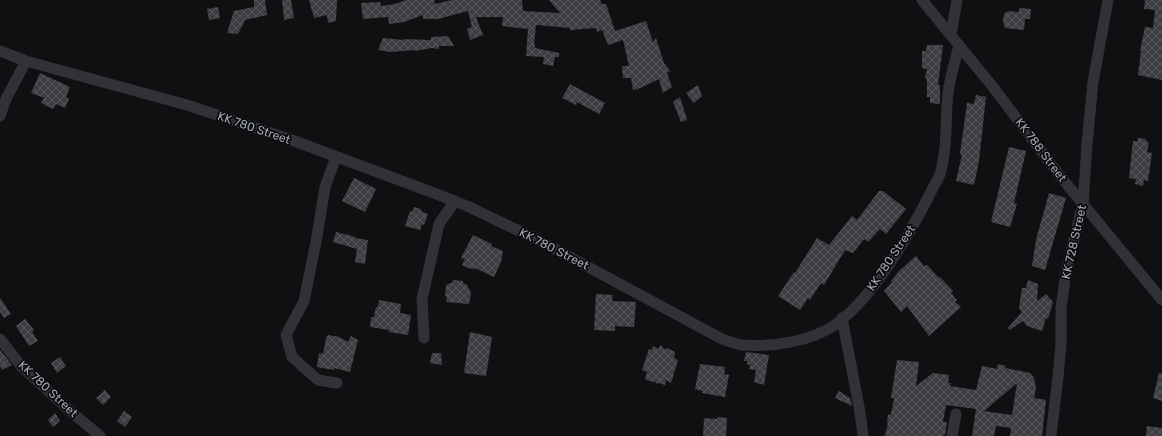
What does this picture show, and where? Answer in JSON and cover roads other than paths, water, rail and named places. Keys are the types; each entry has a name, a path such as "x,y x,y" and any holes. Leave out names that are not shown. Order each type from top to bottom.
{"street":[{"name":"KK 788 Street","path":"922,0 993,87 1060,176 1162,300"},
{"path":"951,34 956,0"},
{"name":"KK 728 Street","path":"1050,436 1061,344 1061,308 1066,272 1083,204 1093,82 1108,0"},
{"name":"KK 780 Street","path":"0,52 26,61 187,105 289,139 455,201 540,241 722,339 741,344 769,344 789,342 813,336 828,330 860,302 894,258 918,219 940,174 945,146 948,92 959,46"},
{"path":"0,116 6,99 26,61"},
{"path":"336,157 325,187 304,301 286,335 292,357 318,380 337,383"},
{"path":"424,338 422,299 439,224 455,201"},
{"path":"842,318 860,412 863,436"},
{"name":"KK 780 Street","path":"0,339 22,366 68,409 100,436"},
{"path":"952,436 956,414"}]}
